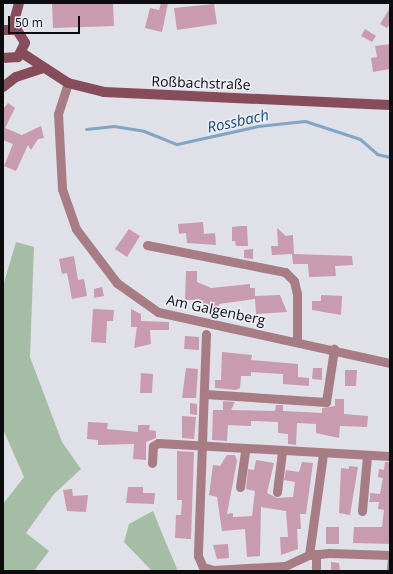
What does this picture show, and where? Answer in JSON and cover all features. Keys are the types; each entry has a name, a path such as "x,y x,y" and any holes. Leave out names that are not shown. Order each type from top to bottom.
{"street":[{"path":"3,58 13,59 22,53 24,38 8,29 19,3"},
{"name":"Roßbachstraße","path":"22,53 42,68 68,83 104,92 390,105"},
{"path":"3,88 16,77 42,68"},
{"name":"Am Galgenberg","path":"68,83 58,114 62,189 76,229 117,283 158,312 297,340 390,363"},
{"path":"147,246 285,272 294,281 297,294 297,340"},
{"name":"Am Galgenberg","path":"201,569 198,556 205,448 206,334"},
{"path":"205,394 326,402 334,349"},
{"path":"152,463 155,444 282,452 390,456"},
{"path":"240,487 245,450"},
{"path":"277,492 282,452"},
{"path":"316,571 312,554 316,506 323,454"},
{"path":"362,511 367,456"},
{"path":"201,569 213,570 285,566 312,554 390,555"}],"lane":[{"path":"389,571 390,555"}],"green space":[{"path":"16,242 34,247 30,357 62,442 81,469 54,494 26,533 49,551 34,571 3,571 3,504 24,477 3,429 3,286"},
{"path":"153,511 178,571 152,571 124,542 129,524"}],"building":[{"path":"52,3 113,3 114,26 53,28"},
{"path":"161,3 168,3 162,32 145,28 150,8 159,10"},
{"path":"214,4 217,24 177,30 174,8"},
{"path":"390,8 390,24 387,28 380,24"},
{"path":"365,29 376,36 372,42 361,36"},
{"path":"390,44 390,69 373,72 371,58 377,57 375,46"},
{"path":"8,103 15,108 5,128 22,135 41,126 44,138 38,139 31,150 28,145 16,171 4,166 13,144 3,140 3,109"},
{"path":"203,222 204,234 215,233 216,245 187,243 186,233 179,234 178,224"},
{"path":"247,226 248,246 236,246 235,241 232,241 232,227"},
{"path":"277,228 286,236 293,235 294,254 352,256 353,265 335,266 336,276 309,277 308,264 293,264 292,254 272,255 271,246 278,246"},
{"path":"129,229 140,236 127,257 115,249"},
{"path":"253,249 253,259 244,258 244,250"},
{"path":"74,256 78,280 84,279 87,296 72,299 67,273 62,274 59,259"},
{"path":"186,271 197,271 197,282 211,288 250,284 250,288 255,288 255,296 280,295 287,312 256,314 255,299 219,304 219,313 202,309 200,300 185,300"},
{"path":"102,287 104,296 94,298 94,289"},
{"path":"321,295 342,296 341,315 312,310 312,301 321,301"},
{"path":"93,309 114,310 113,321 107,321 106,343 91,342"},
{"path":"131,309 141,314 141,321 169,322 169,330 150,330 151,344 134,348 137,327 131,327"},
{"path":"185,336 199,337 199,350 184,349"},
{"path":"222,352 252,355 251,360 298,364 298,377 309,378 309,386 283,384 283,374 251,372 251,376 241,376 240,388 236,390 215,388 215,380 221,380"},
{"path":"186,368 198,369 196,398 182,398"},
{"path":"313,368 322,368 322,380 312,379"},
{"path":"345,370 357,370 356,386 345,386"},
{"path":"141,373 153,374 152,393 140,393"},
{"path":"335,399 344,399 344,414 368,416 367,427 340,426 339,438 316,433 316,424 297,423 296,445 288,444 288,434 278,433 278,422 251,421 251,426 228,425 227,441 212,440 213,410 223,410 223,401 235,402 231,410 275,411 276,405 283,405 283,411 322,413 322,408 335,406"},
{"path":"190,403 197,404 197,415 190,414"},
{"path":"182,416 196,417 194,439 182,438"},
{"path":"88,422 108,423 107,429 138,432 138,425 150,425 149,430 156,431 156,438 146,442 146,460 133,459 134,444 98,445 98,440 87,439"},
{"path":"177,451 194,452 191,539 175,538 176,515 181,515 182,500 177,500"},
{"path":"227,455 235,455 237,461 227,514 233,513 233,517 252,516 255,491 246,489 248,469 254,470 256,460 274,463 267,493 277,498 293,497 295,482 284,480 286,470 299,472 302,462 313,463 306,514 300,514 301,529 297,529 298,549 281,555 280,537 288,537 286,511 261,507 260,556 247,557 245,529 222,531 217,497 209,495 213,465 220,466"},
{"path":"385,462 390,462 390,544 353,543 354,527 382,527 384,510 378,509 379,502 369,502 370,493 380,494 383,478 378,477 379,469 384,470"},
{"path":"349,466 358,467 350,515 339,513 341,468 349,469"},
{"path":"128,487 143,487 143,493 155,493 154,504 126,503"},
{"path":"72,489 73,496 88,495 86,512 67,511 63,490"},
{"path":"326,527 339,527 339,544 326,544"},
{"path":"228,544 229,558 217,559 213,545"},
{"path":"331,562 339,563 340,571 331,571"}],"waterway":[{"name":"Rossbach","path":"86,129 114,126 144,131 177,144 258,126 305,121 360,139 377,154 390,157"}]}
